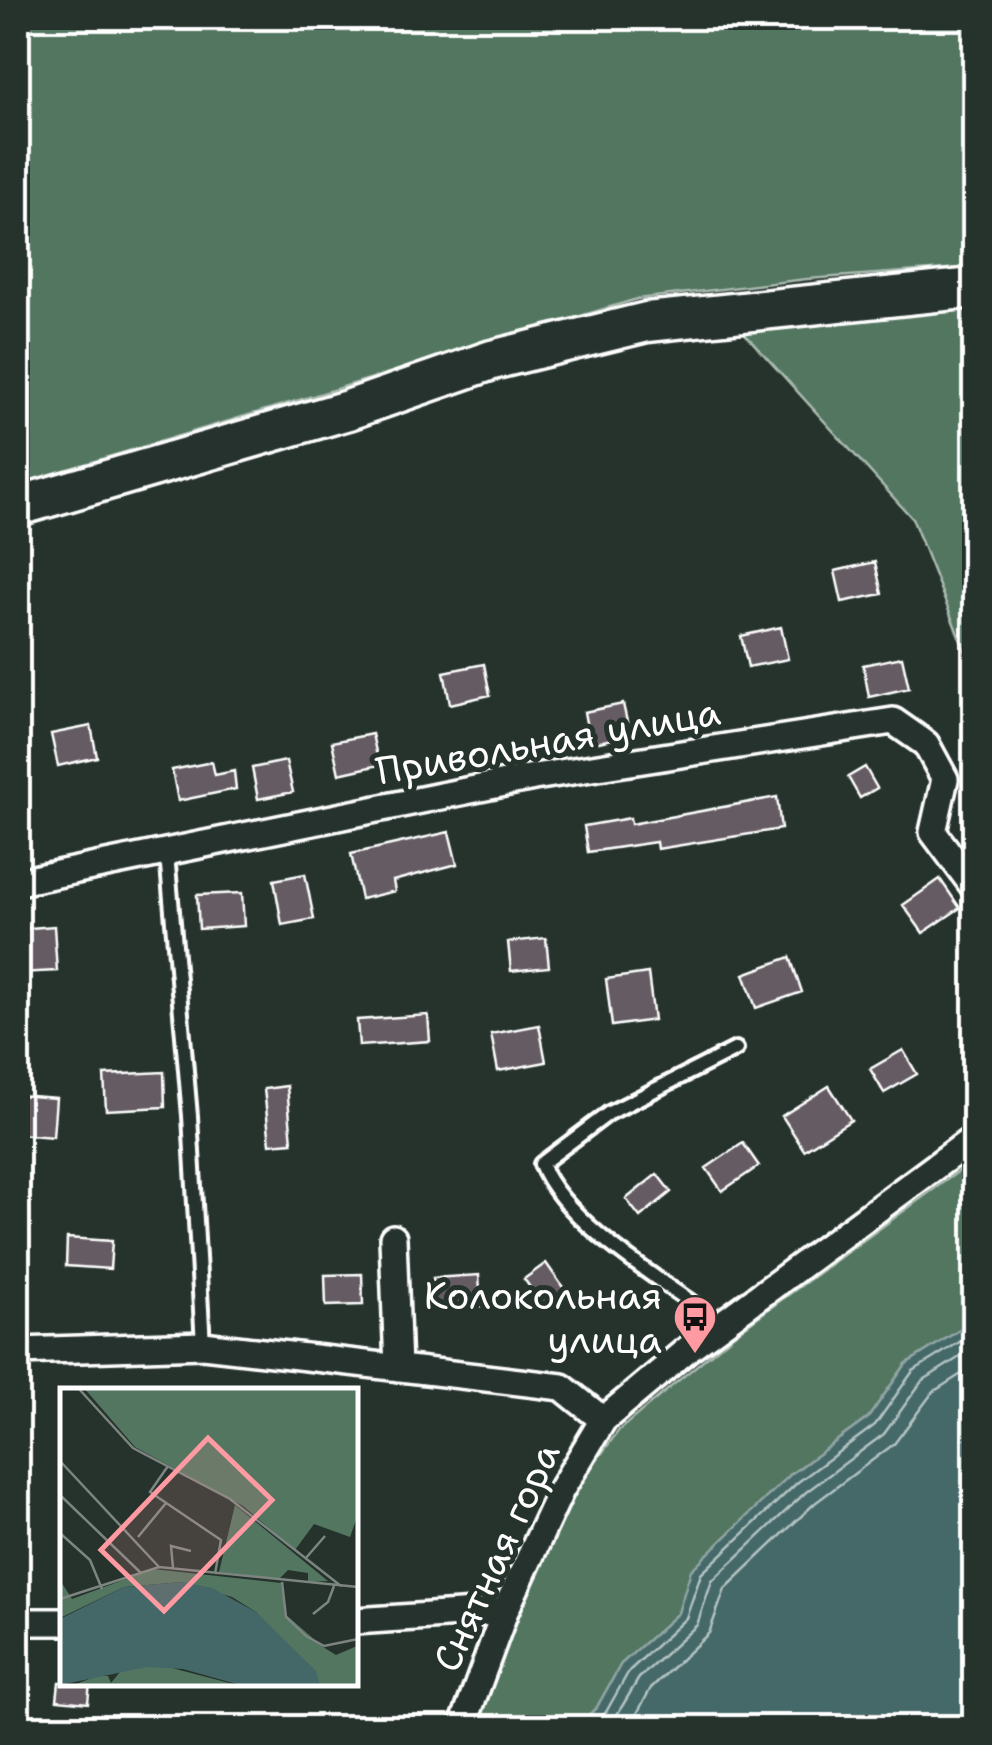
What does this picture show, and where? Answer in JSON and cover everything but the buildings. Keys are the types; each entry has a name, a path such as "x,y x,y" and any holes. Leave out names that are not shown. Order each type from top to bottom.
{"street":[{"path":"18,506 348,410 492,360 647,322 974,288"},
{"name":"Привольная улица","path":"18,882 534,777 894,720 926,744 945,778 933,832 974,886"},
{"path":"28,1351 203,1345 562,1387 603,1420 722,1324 974,1138"},
{"path":"392,1238 398,1368"},
{"name":"Снятная гора","path":"462,1728 505,1611 561,1490 603,1420"},
{"path":"358,1621 505,1611"},
{"path":"18,1622 60,1622"}],"lane":[{"path":"167,854 203,1345"},
{"path":"722,1324 616,1245 551,1189 541,1164 608,1113 736,1049"}],"green space":[{"path":"18,18 974,18 974,267 807,279 637,299 18,484"},
{"path":"974,307 974,674 912,518 738,326"},
{"path":"974,1160 974,1321 906,1364 868,1418 791,1474 692,1570 678,1613 621,1664 597,1707 577,1727 477,1728 518,1615 571,1495 619,1430 733,1335"}],"water":[{"path":"974,1321 974,1727 577,1727 597,1707 621,1664 678,1613 691,1570 791,1474 868,1418 906,1364"}],"place":[{"name":"Колокольная улица","path":"695,1355"}]}
